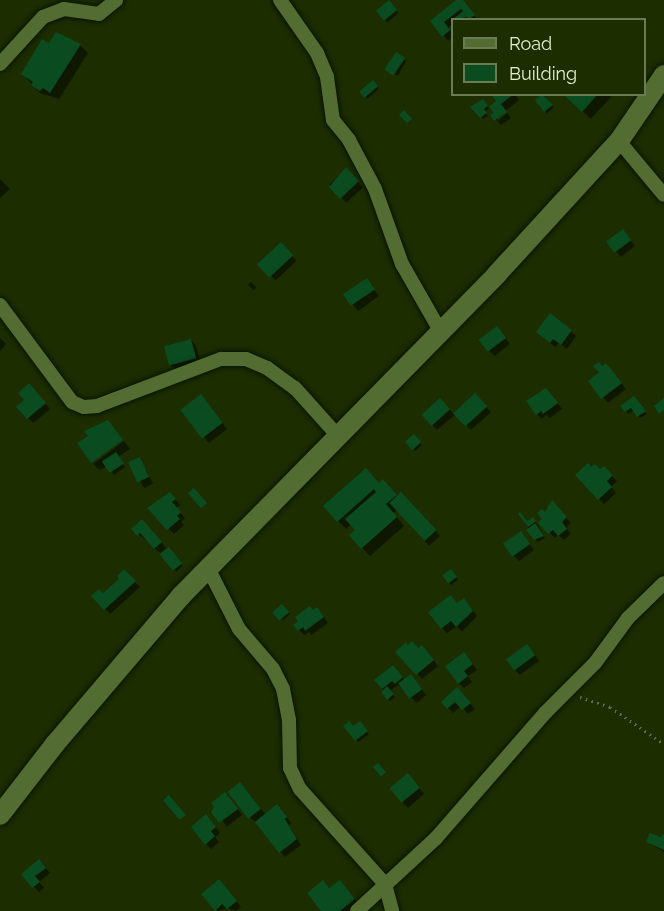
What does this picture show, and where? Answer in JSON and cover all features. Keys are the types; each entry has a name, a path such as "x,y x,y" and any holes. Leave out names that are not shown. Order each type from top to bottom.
{"main road":[{"path":"0,815 55,744 181,596 497,274 619,141 664,75"}],"street":[{"path":"0,64 43,17 64,9 99,14 116,0"},
{"path":"280,0 317,53 327,77 333,120 348,140 375,189 402,264 441,332"},
{"path":"619,141 664,195"},
{"path":"0,305 72,402 84,407 96,406 221,359 246,359 267,368 295,388 338,436"},
{"path":"208,568 239,629 273,669 283,689 289,720 290,768 300,789 386,884 392,911"},
{"path":"357,911 436,838 501,762 595,663 628,618 664,583"}],"path":[{"path":"566,693 610,707 664,744"}],"building":[{"path":"389,0 397,10 384,21 376,11"},
{"path":"456,0 463,0 475,15 470,18 454,18 463,11 461,9 444,22 450,30 442,37 430,21"},
{"path":"56,32 81,44 50,93 43,88 40,91 31,85 33,82 21,74 42,39 49,43"},
{"path":"396,52 405,58 393,76 384,69"},
{"path":"373,80 378,86 364,98 359,92"},
{"path":"492,96 511,96 501,104 507,112 494,121 490,115 494,113 489,107 496,101"},
{"path":"544,96 553,105 544,112 535,100"},
{"path":"565,96 596,96 582,112"},
{"path":"483,99 488,106 484,109 487,113 480,118 470,107"},
{"path":"404,110 412,119 407,123 399,115"},
{"path":"346,167 359,181 340,199 329,187"},
{"path":"623,229 631,240 614,253 606,241"},
{"path":"281,242 293,255 269,278 257,265"},
{"path":"367,278 375,290 351,306 343,294"},
{"path":"550,313 572,330 561,345 553,339 550,343 536,332"},
{"path":"497,326 506,338 488,352 479,340"},
{"path":"191,339 196,358 169,366 164,346"},
{"path":"599,362 602,366 606,363 622,383 601,399 588,381 599,372 593,366"},
{"path":"29,383 46,403 27,419 16,407 24,400 18,393"},
{"path":"546,388 558,403 543,414 541,411 536,415 526,401"},
{"path":"475,393 487,406 465,427 453,413"},
{"path":"201,394 223,423 202,438 180,410"},
{"path":"634,396 646,411 637,417 631,408 625,412 620,406"},
{"path":"440,398 450,409 431,426 421,415"},
{"path":"664,398 664,410 659,414 654,406"},
{"path":"108,420 123,440 91,463 77,443 88,436 84,431"},
{"path":"414,434 421,442 412,450 405,442"},
{"path":"116,452 124,464 110,473 102,462"},
{"path":"140,457 149,477 137,482 128,462"},
{"path":"588,463 591,467 595,464 600,469 604,466 613,475 607,481 612,487 598,500 575,475"},
{"path":"366,468 379,483 383,479 397,495 386,504 397,517 361,549 349,535 355,530 345,519 376,492 374,489 337,522 323,506"},
{"path":"194,488 207,503 201,508 188,493"},
{"path":"170,492 176,499 172,502 181,512 177,516 180,519 167,530 147,508"},
{"path":"401,492 436,530 425,541 389,503"},
{"path":"552,500 567,517 562,522 567,529 558,536 553,530 548,534 538,523 542,519 537,513 542,509 545,512"},
{"path":"520,512 527,521 533,517 536,521 528,527 518,514"},
{"path":"142,519 162,542 154,549 140,533 137,536 131,529"},
{"path":"535,523 544,536 534,540 526,530"},
{"path":"521,531 530,544 512,557 503,544"},
{"path":"169,547 182,563 173,571 160,555"},
{"path":"124,569 136,581 104,610 91,596 99,589 103,593 119,579 117,576"},
{"path":"451,569 457,577 448,584 442,576"},
{"path":"451,595 457,603 464,598 473,611 456,627 451,621 441,629 428,612"},
{"path":"282,604 289,612 279,621 272,613"},
{"path":"310,606 313,610 317,607 324,617 305,631 303,627 298,631 293,625 298,621 295,617"},
{"path":"412,641 418,648 422,645 434,660 416,675 395,652 406,642 408,645"},
{"path":"527,644 535,655 514,671 506,659"},
{"path":"464,652 473,664 464,671 468,676 458,684 445,666"},
{"path":"393,665 403,677 395,684 392,681 382,689 374,680"},
{"path":"411,674 422,689 409,699 398,683"},
{"path":"387,686 394,694 387,700 381,692"},
{"path":"457,687 471,703 462,710 455,702 447,709 441,702"},
{"path":"349,721 353,726 360,721 368,731 355,741 343,726"},
{"path":"378,763 386,772 381,777 373,767"},
{"path":"408,773 420,788 401,803 389,788"},
{"path":"240,782 261,809 248,819 227,792"},
{"path":"225,792 238,809 219,823 211,812 214,807 211,803"},
{"path":"169,795 186,815 180,820 163,800"},
{"path":"277,804 287,817 285,819 297,839 279,853 255,822"},
{"path":"206,814 216,827 211,831 215,836 205,845 191,827"},
{"path":"650,833 660,837 664,834 664,850 646,842"},
{"path":"39,859 46,868 35,876 40,882 32,888 21,874"},
{"path":"219,879 237,901 227,909 222,904 215,911 201,894"},
{"path":"323,880 329,888 340,880 355,899 340,911 321,911 307,893"}]}
